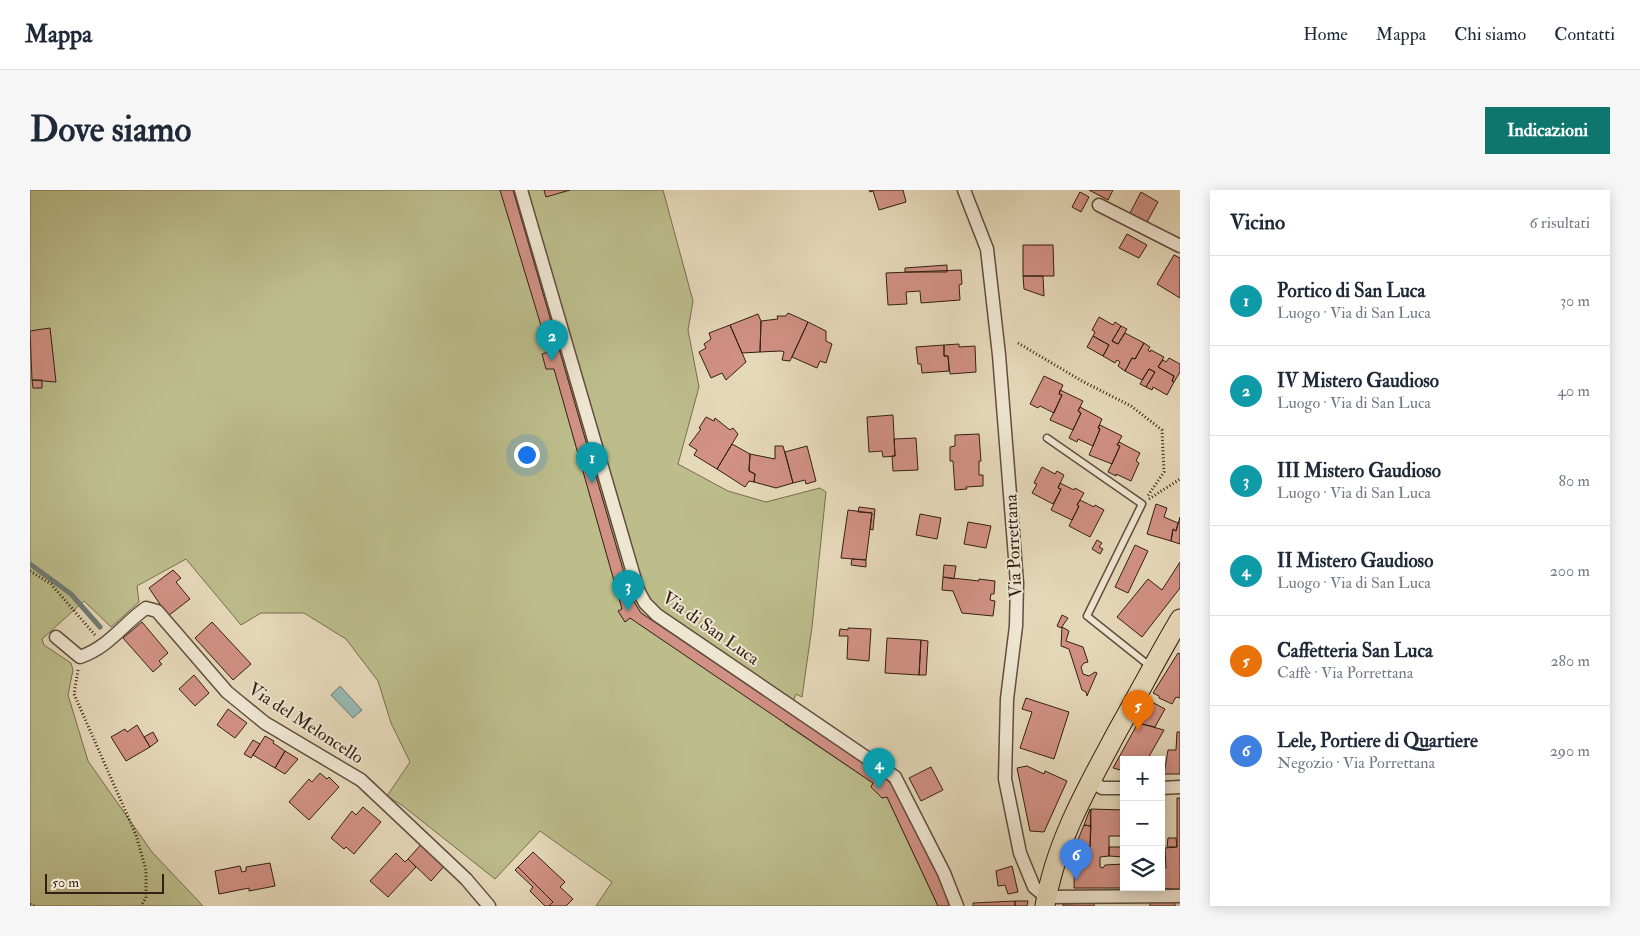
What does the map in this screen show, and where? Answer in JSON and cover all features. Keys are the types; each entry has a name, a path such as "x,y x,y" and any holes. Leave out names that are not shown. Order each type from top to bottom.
{"main road":[{"path":"1045,902 1062,844 1091,781 1152,667 1180,620"}],"street":[{"name":"Via di San Luca","path":"521,190 638,590 645,602 657,615 895,777 944,873 957,906"},
{"name":"Via Porrettana","path":"964,190 987,249 999,355 1017,583 1016,626 1007,700 1005,779 1020,853 1034,887 1045,902"},
{"path":"1100,204 1180,246"},
{"name":"Via del Meloncello","path":"80,657 94,652 104,645 134,616 146,608 157,611 227,692 265,723 361,780 466,879 489,906"},
{"path":"56,637 80,657"},
{"path":"1091,781 1102,788 1120,788"},
{"path":"1165,788 1180,787"},
{"path":"1045,902 1180,896"}],"lane":[{"path":"1048,438 1142,504 1087,616 1152,667"}],"path":[{"path":"1018,343 1082,381 1131,406 1162,430 1164,472 1142,504"},
{"path":"1142,504 1180,479"},
{"path":"30,571 51,584 104,645"},
{"path":"80,657 74,694 138,844 146,870 146,898 141,906"},
{"path":"30,904 34,906"}],"green space":[{"path":"30,190 663,190 693,301 688,330 699,387 678,464 728,491 766,502 820,488 826,492 812,627 802,697 796,694 785,724 873,783 871,787 882,798 887,797 938,906 596,906 612,882 540,831 495,879 403,806 387,796 410,762 391,723 378,681 346,639 304,613 261,613 241,625 186,559 137,586 139,602 111,627 84,601 42,639 44,645 71,663 73,670 68,695 88,761 152,852 203,906 30,906"}],"water":[{"path":"340,686 362,710 353,718 331,695"}],"building":[{"path":"500,190 513,190 631,597 641,613 879,772 892,785 951,906 938,906 887,797 882,798 871,787 873,783 630,618 625,622 618,611 622,609 554,369 546,369 542,354 549,352"},
{"path":"544,190 570,190 546,197"},
{"path":"869,190 903,190 906,202 879,210 873,191 870,192"},
{"path":"1089,190 1113,190 1108,200"},
{"path":"1080,192 1089,197 1081,212 1072,207"},
{"path":"1141,192 1158,202 1147,222 1130,213"},
{"path":"1127,234 1147,245 1139,258 1119,248"},
{"path":"1023,245 1053,245 1054,276 1023,276"},
{"path":"1174,255 1180,258 1180,298 1157,284"},
{"path":"947,265 947,272 905,272 905,268"},
{"path":"961,270 960,300 921,303 920,291 906,292 907,304 888,305 886,273"},
{"path":"1023,276 1043,276 1044,296 1024,289"},
{"path":"788,313 808,322 790,361 782,360 784,352 781,351 760,352 761,321 778,319 777,316 786,316"},
{"path":"758,314 761,321 760,352 742,353 730,325"},
{"path":"1099,317 1113,325 1115,322 1121,326 1112,341 1118,344 1125,333 1144,343 1135,359 1132,358 1125,371 1118,366 1120,362 1117,360 1115,363 1103,356 1109,345 1093,336 1095,332 1092,330"},
{"path":"808,322 826,331 826,341 832,344 826,363 820,361 817,368 792,357"},
{"path":"730,325 746,362 726,380 722,373 711,378 699,352 706,348 704,344 711,339 709,333"},
{"path":"1121,326 1127,329 1118,344 1112,341"},
{"path":"50,328 56,382 32,380 30,331"},
{"path":"1093,336 1109,345 1103,356 1087,347"},
{"path":"1144,343 1150,347 1148,350 1150,352 1151,350 1164,357 1158,367 1174,376 1172,381 1174,382 1167,395 1153,387 1152,390 1146,387 1155,372 1149,369 1142,380 1125,371 1132,358 1135,359"},
{"path":"959,344 959,347 975,346 976,372 950,374 948,356 944,356 944,345"},
{"path":"944,345 944,356 948,356 949,371 922,373 921,364 918,364 916,347"},
{"path":"1169,358 1180,364 1180,372 1174,382 1172,381 1174,376 1158,367 1163,360 1166,362"},
{"path":"1149,369 1155,372 1146,387 1140,384"},
{"path":"1044,376 1063,385 1059,394 1062,395 1054,413 1040,406 1038,408 1030,404"},
{"path":"32,380 42,380 42,388 33,388"},
{"path":"1060,390 1083,401 1078,411 1081,413 1073,430 1050,420 1062,395 1059,394"},
{"path":"1080,407 1102,419 1093,446 1078,439 1077,442 1069,438 1081,413 1078,411"},
{"path":"893,415 895,456 883,457 882,451 869,452 867,417"},
{"path":"706,417 714,421 715,418 730,430 733,428 738,434 717,469 694,455 697,450 689,445 701,429 699,428"},
{"path":"1100,425 1122,436 1117,445 1120,446 1112,464 1089,455"},
{"path":"979,434 981,461 979,461 979,475 983,475 983,486 955,490 953,461 950,461 950,447 955,446 955,435"},
{"path":"916,438 918,470 893,471 892,456 895,456 894,439"},
{"path":"1119,442 1140,453 1136,461 1139,463 1131,481 1108,472 1120,446 1117,445"},
{"path":"732,444 750,454 749,471 755,474 754,482 749,481 745,487 717,469"},
{"path":"775,446 783,446 793,483 776,488 754,482 755,474 749,471 750,454 775,459"},
{"path":"807,446 816,481 806,484 805,480 793,483 785,452"},
{"path":"1042,467 1055,474 1057,471 1064,475 1058,488 1061,489 1053,504 1032,493 1037,484 1034,483"},
{"path":"1060,483 1084,493 1077,505 1079,506 1072,520 1051,510 1061,489 1058,488"},
{"path":"1080,500 1104,510 1090,537 1069,526"},
{"path":"1156,504 1167,508 1164,517 1178,523 1176,531 1173,529 1171,541 1147,534"},
{"path":"859,507 875,509 873,530 870,529 872,513 858,512"},
{"path":"848,510 872,513 866,560 841,558"},
{"path":"920,514 941,518 937,539 916,535"},
{"path":"1180,517 1180,544 1171,541 1173,529 1176,531"},
{"path":"968,522 991,526 986,548 964,544"},
{"path":"1097,540 1102,543 1099,547 1103,549 1100,554 1092,549"},
{"path":"1135,545 1148,551 1128,593 1115,587"},
{"path":"852,559 866,560 866,567 851,565"},
{"path":"1180,562 1180,588 1142,637 1117,617 1148,579 1162,590"},
{"path":"944,565 956,566 954,579 943,577"},
{"path":"173,570 181,578 176,582 190,599 168,616 149,588"},
{"path":"943,577 995,581 994,594 991,594 990,600 995,601 993,616 962,613 953,591 942,590"},
{"path":"1062,615 1068,618 1061,628 1057,626"},
{"path":"142,622 168,653 159,661 162,664 153,672 123,638"},
{"path":"212,622 251,664 233,680 195,638"},
{"path":"1062,627 1069,631 1066,641 1083,647 1088,662 1084,663 1081,667 1083,674 1089,676 1095,672 1097,673 1087,696 1086,692 1082,690 1069,649 1061,646"},
{"path":"848,628 871,629 869,661 847,659 848,636 839,636 840,629 848,630"},
{"path":"887,638 921,640 919,675 885,673"},
{"path":"921,640 928,641 926,675 919,675"},
{"path":"1178,653 1180,654 1180,698 1176,697 1172,704 1153,693"},
{"path":"194,675 209,693 195,706 179,689"},
{"path":"1026,698 1069,712 1054,759 1020,748 1032,712 1022,709"},
{"path":"1150,701 1165,709 1155,727 1138,723"},
{"path":"228,709 247,723 235,738 217,725"},
{"path":"1138,723 1164,730 1149,756 1120,756 1120,770 1113,768"},
{"path":"137,725 150,747 126,761 111,737 125,729 127,732"},
{"path":"153,732 158,741 150,747 144,737"},
{"path":"1177,732 1180,732 1180,774 1165,774 1168,750 1176,750"},
{"path":"265,736 285,751 275,768 253,755"},
{"path":"253,740 260,744 251,758 244,754"},
{"path":"285,751 298,759 285,774 275,768"},
{"path":"1027,766 1044,774 1045,771 1067,781 1044,832 1030,831 1017,768"},
{"path":"931,767 943,790 921,801 909,778"},
{"path":"320,773 327,779 329,777 339,787 309,820 289,802 309,779 312,782"},
{"path":"1177,798 1180,798 1180,889 1165,889 1165,848 1177,847"},
{"path":"363,807 381,822 354,854 346,847 344,849 331,838 352,811 356,815"},
{"path":"1090,809 1091,826 1084,825"},
{"path":"1091,809 1120,810 1120,836 1109,836 1109,856 1100,857 1100,867 1120,864 1120,888 1074,888 1075,847 1090,847"},
{"path":"1084,825 1091,826 1090,847 1075,847"},
{"path":"1168,838 1176,838 1177,847 1167,847"},
{"path":"425,840 448,862 431,881 408,859"},
{"path":"1109,847 1120,847 1120,857 1109,856"},
{"path":"533,852 565,882 560,887 573,899 566,906 549,906 553,902 518,867"},
{"path":"396,853 405,862 408,859 416,867 388,897 370,881"},
{"path":"270,863 275,886 249,891 249,888 219,894 215,871 240,866 242,872 246,871 246,867"},
{"path":"1012,866 1018,892 1008,894 1005,885 998,886 996,871"},
{"path":"518,867 553,902 549,906 545,906 530,891 533,887 515,870"},
{"path":"1015,901 1028,901 1027,906 1015,906"},
{"path":"1015,901 1015,906 973,906 973,903"},
{"path":"1150,902 1175,902 1175,906 1150,906"},
{"path":"1094,903 1094,906 1063,906 1063,904"}],"waterway":[{"path":"30,564 71,594 100,627"}],"place":[{"name":"IV Mistero Gaudioso","path":"552,361"},
{"name":"Portico di San Luca","path":"592,483"},
{"name":"III Mistero Gaudioso","path":"628,611"},
{"name":"Caffetteria San Luca","path":"1138,731"},
{"name":"II Mistero Gaudioso","path":"879,789"},
{"name":"Lele, Portiere di Quartiere","path":"1076,880"}]}
